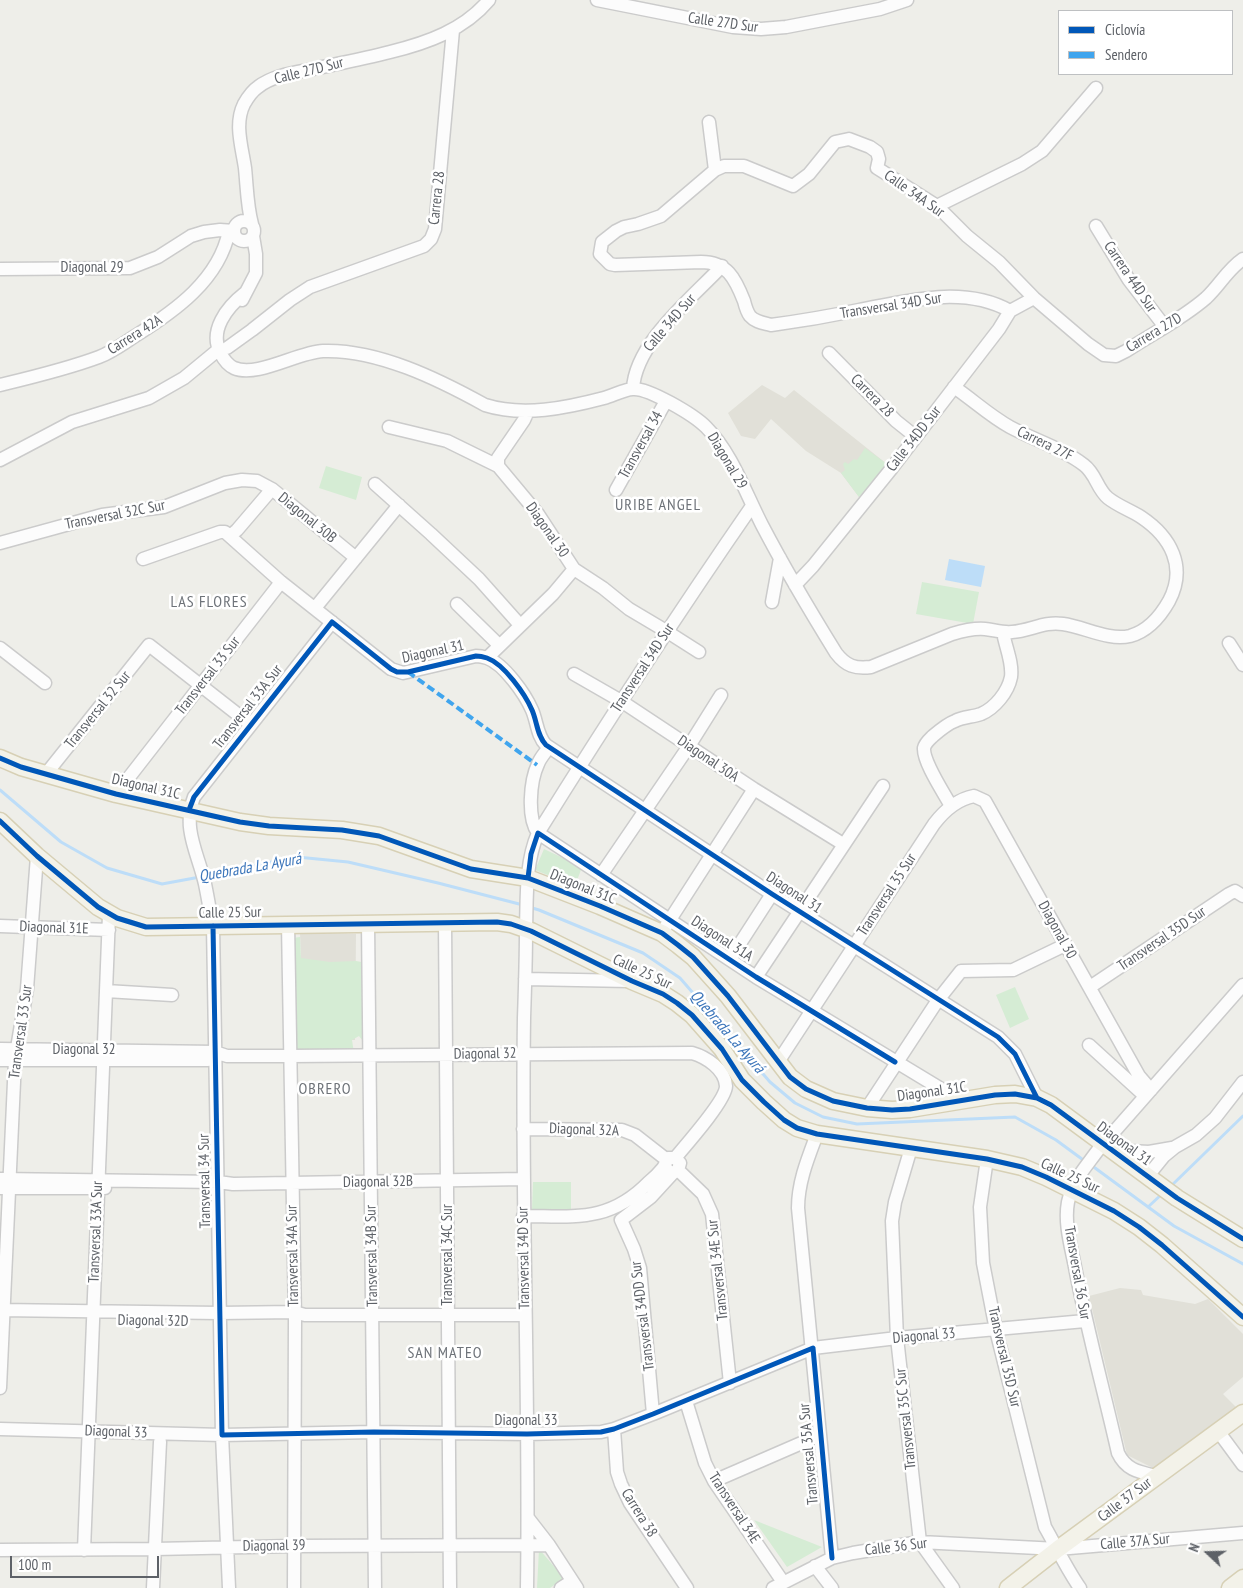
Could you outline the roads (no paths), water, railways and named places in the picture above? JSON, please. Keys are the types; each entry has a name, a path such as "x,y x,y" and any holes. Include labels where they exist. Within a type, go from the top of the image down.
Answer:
{"main road":[{"name":"Diagonal 31C","path":"0,758 21,767 116,794 240,822 342,830 379,836 471,869 666,927 716,982 790,1077 806,1090 833,1101 867,1108 892,1110 910,1109 995,1095 1015,1094 1037,1098"},
{"name":"Calle 25 Sur","path":"0,821 109,927 130,923 146,927 497,922 526,929 632,981 663,994 677,1003 692,1016 722,1049 742,1080 784,1120 797,1128 817,1134 987,1159 1074,1183 1162,1245 1243,1317"},
{"name":"Diagonal 31","path":"1037,1098 1051,1105 1153,1181 1243,1240"},
{"name":"Calle 37 Sur","path":"1008,1588 1243,1413"},
{"path":"1230,1588 1243,1578"}],"street":[{"path":"453,30 468,21 489,0"},
{"name":"Calle 27D Sur","path":"596,0 733,27 760,29 786,27 880,9 907,0"},
{"name":"Calle 27D Sur","path":"243,231 247,207 246,175 240,134 240,118 243,106 249,95 259,86 284,75 389,53 420,44 453,30"},
{"name":"Carrera 28","path":"0,460 72,422 149,398 184,378 310,287 424,246 431,239 434,230 453,30"},
{"path":"937,206 1022,164 1042,151 1096,88"},
{"path":"709,122 715,170 660,216 616,231 602,242 600,254 610,264 615,265 713,262 722,266"},
{"name":"Calle 34A Sur","path":"715,170 724,166 744,166 793,186 809,174 835,142 849,139 865,144 877,152 879,159 877,168 937,206 967,236 999,262 1034,298"},
{"name":"Carrera 44D Sur","path":"1096,226 1129,280 1165,327"},
{"path":"243,231 256,254 256,273 245,293 233,304 219,324 217,332 227,363 235,368 243,370 258,369 310,353 321,351 342,352 376,359 415,371 496,409 552,409 617,395 633,389"},
{"name":"Diagonal 29","path":"0,269 130,268 158,257 191,236 204,232 243,231"},
{"name":"Carrera 42A","path":"0,385 62,369 101,356 159,321 181,305 243,231"},
{"name":"Carrera 27D","path":"1034,298 1088,344 1104,354 1116,356 1126,352 1186,314 1207,297 1232,266 1243,259"},
{"name":"Transversal 34D Sur","path":"722,266 736,283 750,316 758,322 771,325 912,300 943,298 982,300 1010,311"},
{"name":"Calle 34D Sur","path":"633,389 634,376 646,348 673,316 722,266"},
{"name":"Calle 34DD Sur","path":"795,585 813,566 916,437 999,329 1010,311 1034,298"},
{"name":"Carrera 28","path":"829,353 896,421 916,437"},
{"name":"Carrera 27F","path":"954,387 1000,422 1071,455 1087,466 1095,476 1100,490 1108,498 1152,526 1172,548"},
{"name":"Diagonal 29","path":"633,389 657,396 682,409 706,427 722,447 795,585 836,653 842,661 851,666 860,668 871,667 965,630 982,629 1017,632 1050,623 1073,626 1117,637 1138,633 1156,619 1170,599 1175,585 1176,570 1172,548"},
{"name":"Transversal 34","path":"616,490 666,401"},
{"path":"498,466 498,458 524,420 528,410"},
{"name":"Diagonal 30","path":"389,427 447,441 498,466 538,514 574,569 603,588 629,610 666,630 699,652"},
{"name":"Transversal 32C Sur","path":"0,543 102,515 164,508 224,483 242,480 257,481"},
{"name":"Diagonal 30B","path":"257,481 272,488 356,558"},
{"path":"375,484 479,579 520,625"},
{"path":"142,559 220,532 230,536 272,488"},
{"path":"315,608 399,505"},
{"name":"Transversal 34D Sur","path":"538,833 666,630 752,506"},
{"name":"Diagonal 31","path":"230,536 243,550 281,582 397,672 408,672 476,656 487,658 497,663 525,697 532,709 542,742 549,748 646,809 772,894 1006,1043 1015,1054 1037,1098"},
{"path":"772,602 780,558"},
{"path":"487,658 553,594 574,569"},
{"name":"Transversal 33 Sur","path":"116,794 281,582"},
{"path":"457,604 499,645"},
{"name":"Transversal 33A Sur","path":"189,810 194,797 332,622"},
{"path":"951,806 934,777 925,756 924,747 929,739 947,725 966,717 981,714 998,702 1008,687 1011,676 1003,632"},
{"path":"1229,643 1243,664"},
{"name":"Transversal 32 Sur","path":"46,774 150,645 200,686"},
{"path":"0,648 45,683"},
{"name":"Diagonal 30A","path":"574,674 621,701 754,790 844,844"},
{"path":"200,686 250,724"},
{"path":"601,875 689,746 721,694"},
{"path":"526,929 527,886 531,854 538,833 531,819 534,776 540,758 549,748"},
{"path":"756,977 883,786"},
{"path":"666,927 754,790"},
{"name":"Diagonal 30","path":"951,806 970,797 978,797 985,801 1090,987 1136,1080 1148,1093"},
{"name":"Transversal 35 Sur","path":"778,1062 934,824 951,806"},
{"name":"Transversal 34 Sur","path":"189,810 191,836 205,882 213,926 219,1056 219,1318 229,1588"},
{"name":"Diagonal 31A","path":"538,833 601,875 666,927 730,959 756,977 961,1101"},
{"name":"Transversal 33 Sur","path":"0,1388 4,1183 15,1055 27,988 37,856"},
{"path":"730,959 772,894"},
{"name":"Transversal 35D Sur","path":"1090,987 1239,894"},
{"name":"Transversal 34C Sur","path":"445,922 450,1588"},
{"name":"Transversal 34A Sur","path":"288,924 292,1183 298,1316 294,1588"},
{"name":"Transversal 34B Sur","path":"368,924 375,1588"},
{"name":"Diagonal 31E","path":"0,926 32,931"},
{"name":"Transversal 33A Sur","path":"84,1550 109,927"},
{"name":"Diagonal 31E","path":"0,933 109,927"},
{"name":"Transversal 34D Sur","path":"526,929 523,1216 528,1518 527,1588"},
{"name":"Diagonal 31C","path":"867,1108 895,1062 938,1000 961,971 1013,970 1065,945"},
{"path":"525,978 632,981"},
{"name":"Transversal 36 Sur","path":"1156,1476 1132,1470 1126,1466 1118,1453 1085,1321 1068,1228 1068,1205 1074,1183 1091,1159 1107,1147 1148,1093 1243,985"},
{"path":"106,991 172,995"},
{"path":"1089,1045 1136,1080"},
{"name":"Diagonal 32","path":"0,1050 15,1055 219,1056 692,1052 702,1056 720,1070 726,1086 722,1099 672,1165"},
{"name":"Diagonal 32","path":"0,1060 15,1055"},
{"path":"1153,1181 1164,1156 1196,1135 1215,1118 1243,1082"},
{"name":"Diagonal 32A","path":"523,1129 622,1130 635,1135 672,1165"},
{"name":"Transversal 35A Sur","path":"817,1134 798,1193 798,1208 832,1558"},
{"path":"1107,1147 1149,1152 1175,1147"},
{"name":"Transversal 35C Sur","path":"911,1148 895,1202 892,1221 897,1338 920,1542"},
{"name":"Transversal 35D Sur","path":"987,1159 980,1207 981,1233 984,1263 996,1330 1045,1527 1058,1549 1064,1566 1080,1588"},
{"path":"523,1216 581,1216 599,1214 616,1208 631,1199 672,1165"},
{"name":"Transversal 34DD Sur","path":"653,1414 640,1268 622,1220 651,1197 672,1165"},
{"name":"Transversal 34E Sur","path":"672,1165 703,1194 712,1214 730,1383"},
{"name":"Diagonal 32B","path":"4,1183 218,1185 523,1179"},
{"name":"Diagonal 32D","path":"1,1315 219,1318 525,1315"},
{"name":"Diagonal 33","path":"0,1428 160,1442 296,1433 586,1433 614,1429 813,1348 897,1338 1085,1321"},
{"name":"Transversal 34E","path":"686,1401 705,1463 714,1481 778,1585"},
{"name":"Carrera 38","path":"614,1429 617,1472 620,1484 630,1503 688,1588"},
{"path":"1218,1431 1243,1465"},
{"name":"Diagonal 33","path":"0,1437 88,1435 222,1439"},
{"path":"714,1481 820,1435"},
{"path":"153,1588 160,1442"},
{"path":"528,1518 574,1584 561,1588"},
{"name":"Calle 37A Sur","path":"1058,1549 1243,1533"},
{"path":"920,1542 953,1588"},
{"name":"Calle 36 Sur","path":"778,1585 832,1558 920,1542 1058,1549"},
{"name":"Diagonal 39","path":"0,1550 548,1545"},
{"path":"816,1566 832,1588"}],"water":[{"path":"949,559 985,566 981,587 945,580"}],"waterway":[{"name":"Quebrada La Ayurá","path":"0,790 61,842 107,868 162,884 200,877"},
{"name":"Quebrada La Ayurá","path":"206,875 297,857 348,862 523,905"},
{"name":"Quebrada La Ayurá","path":"529,907 643,953 680,978 770,1082 795,1103 823,1117 857,1124 1015,1117 1056,1140 1086,1162"},
{"path":"1170,1187 1243,1116"},
{"name":"Quebrada La Ayurá","path":"1091,1165 1174,1226 1243,1264"},
{"path":"1148,1207 1163,1193"}],"district":[{"name":"URIBE ANGEL","path":"658,505"},
{"name":"LAS FLORES","path":"209,602"},
{"name":"OBRERO","path":"325,1089"},
{"name":"SAN MATEO","path":"445,1353"}]}
